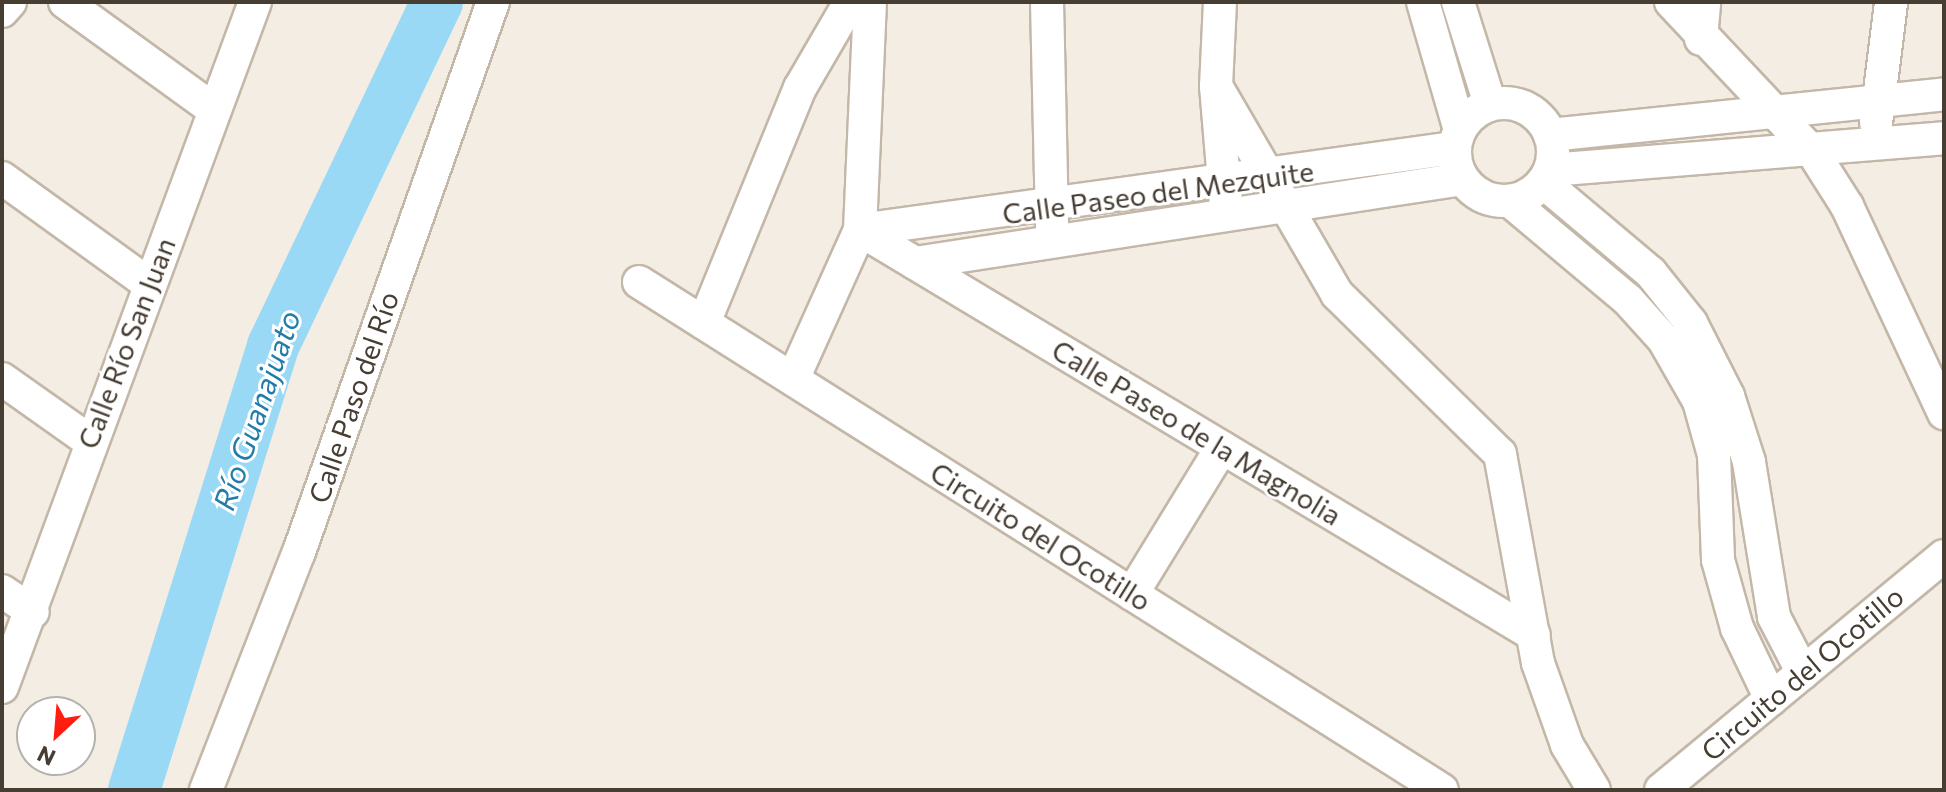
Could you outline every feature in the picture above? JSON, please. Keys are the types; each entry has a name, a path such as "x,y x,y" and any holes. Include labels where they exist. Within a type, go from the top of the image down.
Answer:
{"street":[{"path":"2,11 10,2"},
{"path":"65,2 213,109"},
{"name":"Calle Río San Juan","path":"2,687 33,612 88,440 255,2"},
{"name":"Calle Paso del Río","path":"206,790 299,552 493,2"},
{"path":"1047,2 1053,243"},
{"path":"1220,2 1216,86 1228,184 1225,221"},
{"path":"1423,2 1457,139 1462,179 1483,197 1510,201 1628,300 1664,340 1699,401 1714,455 1718,560 1737,628 1771,699"},
{"path":"1458,2 1490,104"},
{"path":"1671,2 1701,39 1776,107 1814,154 1847,206 1944,413"},
{"path":"1701,39 1704,2"},
{"path":"1873,146 1891,2"},
{"path":"704,323 760,176 844,12 871,17 860,230 793,379"},
{"path":"1216,86 1285,211 1337,294 1500,454 1534,635 1567,745 1594,790"},
{"path":"1550,135 1776,107 1879,103 1944,94"},
{"path":"1457,139 1490,104"},
{"path":"1490,104 1526,108 1550,135 1546,176"},
{"path":"1510,201 1546,176 1814,154 1944,138"},
{"name":"Calle Paseo del Mezquite","path":"860,230 1268,179 1457,139"},
{"path":"1546,176 1651,273 1691,323 1728,396 1749,462 1774,617 1803,673"},
{"path":"2,178 149,284"},
{"name":"Calle Paseo del Mezquite","path":"915,263 1225,221 1462,179"},
{"path":"952,218 962,257"},
{"name":"Calle Paseo de la Magnolia","path":"860,230 1534,635"},
{"name":"Circuito del Ocotillo","path":"639,282 1442,790"},
{"path":"2,379 88,440"},
{"path":"1132,594 1222,447"},
{"name":"Circuito del Ocotillo","path":"1661,790 1944,556"},
{"path":"2,591 33,612"}],"waterway":[{"name":"Río Guanajuato","path":"134,790 273,346 437,2"}]}
